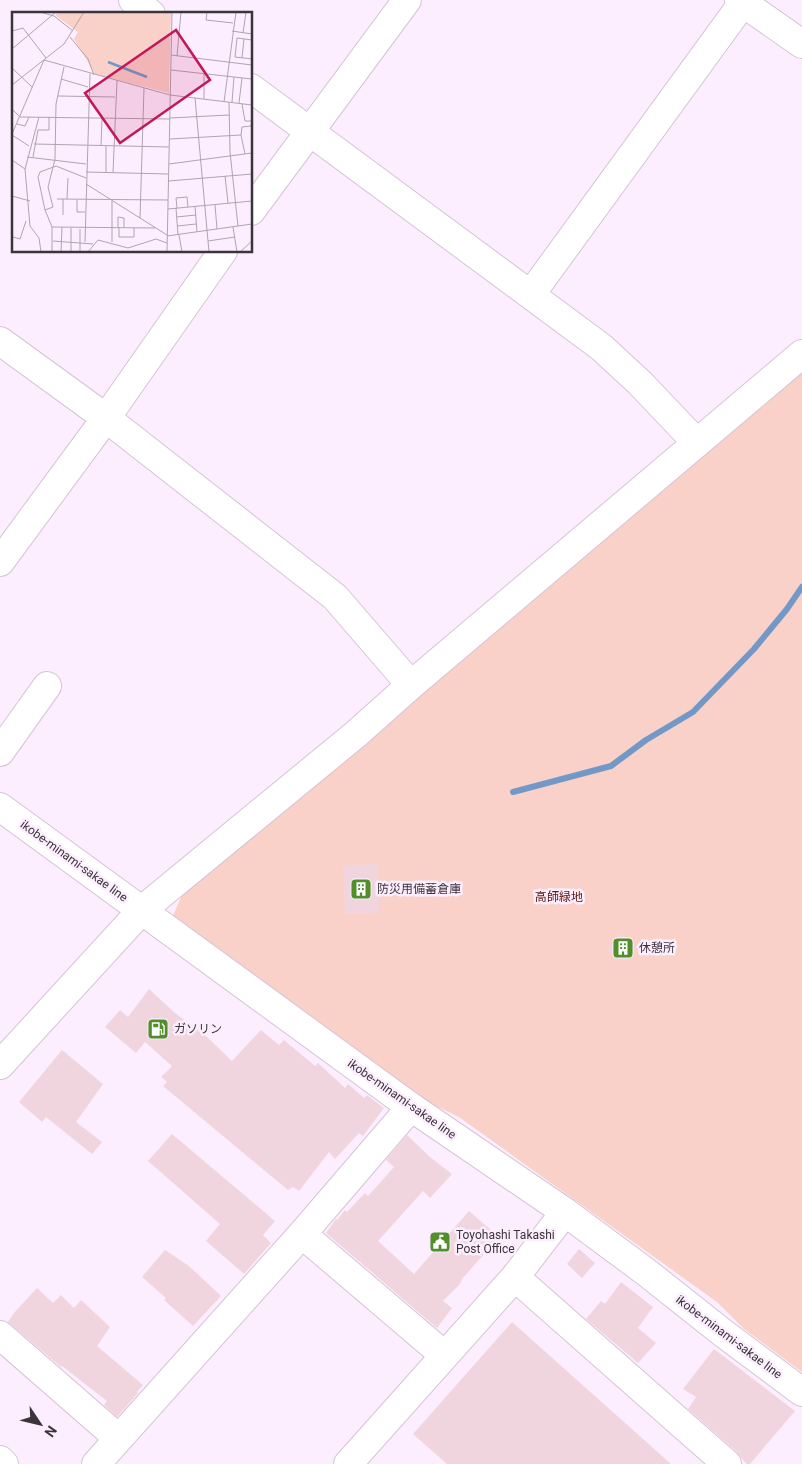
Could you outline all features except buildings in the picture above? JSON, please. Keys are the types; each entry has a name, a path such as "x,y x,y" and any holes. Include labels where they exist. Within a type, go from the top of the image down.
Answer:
{"street":[{"path":"133,0 148,12"},
{"path":"252,210 407,0"},
{"path":"531,294 742,1 802,44"},
{"path":"252,89 601,347 634,377 697,443"},
{"path":"0,562 106,418 222,252"},
{"path":"0,341 106,418 335,597 411,686"},
{"path":"0,1065 142,910 356,734 802,354"},
{"path":"0,752 48,686"},
{"name":"ikobe-minami-sakae line","path":"0,807 411,1106 565,1212 802,1392"},
{"path":"96,1464 302,1234 411,1106"},
{"path":"348,1464 515,1277 565,1212"},
{"path":"302,1234 444,1355"},
{"path":"515,1277 727,1464"},
{"path":"0,1335 118,1438"},
{"path":"0,1460 4,1464"}],"green space":[{"name":"高師緑地","path":"802,370 802,1372 743,1328 717,1302 459,1117 417,1097 172,918 184,890 371,738"}],"waterway":[{"path":"513,792 611,766 646,740 693,712 754,649 787,609 802,587"}],"place":[{"name":"防災用備蓄倉庫","path":"361,889"},
{"name":"休憩所","path":"623,948"},
{"name":"ガソリン","path":"158,1029"},
{"name":"Toyohashi Takashi Post Office","path":"440,1242"}]}
